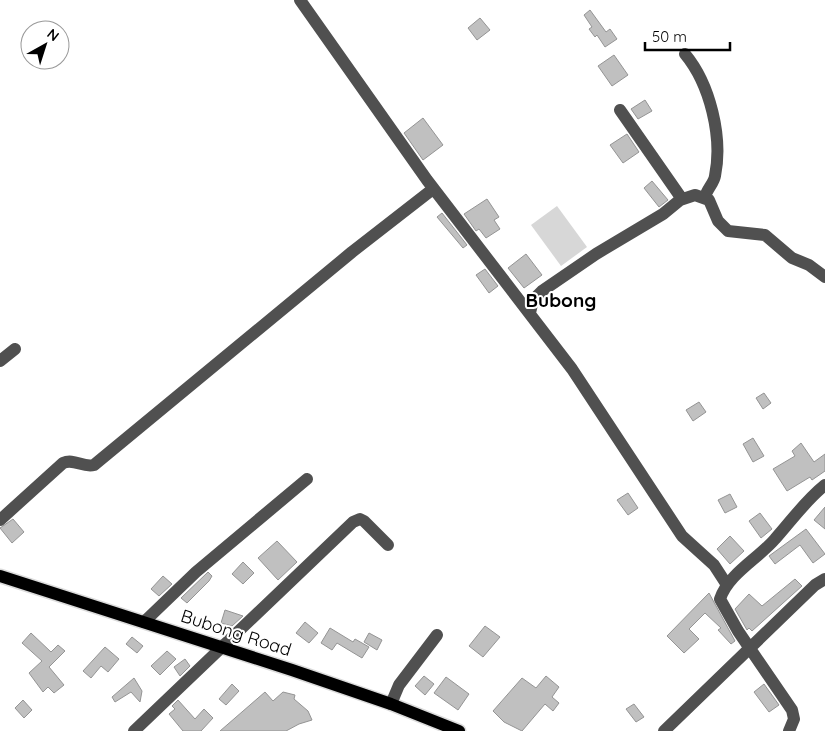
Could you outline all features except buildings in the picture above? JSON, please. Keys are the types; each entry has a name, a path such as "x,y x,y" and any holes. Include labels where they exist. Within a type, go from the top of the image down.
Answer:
{"main road":[{"name":"Bubong Road","path":"0,576 391,704 459,731"}],"street":[{"path":"300,0 433,189 530,313 592,399 677,529 686,541 714,565 727,585"},
{"path":"685,54 700,75 716,130 715,178 705,196"},
{"path":"620,110 682,199"},
{"path":"0,520 63,463 70,461 87,466 94,465 352,252 433,189"},
{"path":"530,313 533,300 542,292 602,250 662,214 682,199 695,195 705,196 718,221 728,231 764,235 792,258 809,266 825,277"},
{"path":"0,361 15,350"},
{"path":"144,622 196,572 307,479"},
{"path":"789,731 794,719 792,710 721,604 721,596 727,585 774,541 799,509 825,485"},
{"path":"134,731 224,648 357,519 364,521 388,545"},
{"path":"664,731 815,585 825,579"},
{"path":"391,704 399,685 437,635"}],"shaded area":[{"path":"557,206 587,247 561,266 531,225"}],"district":[{"name":"Bubong","path":"561,300"}]}
